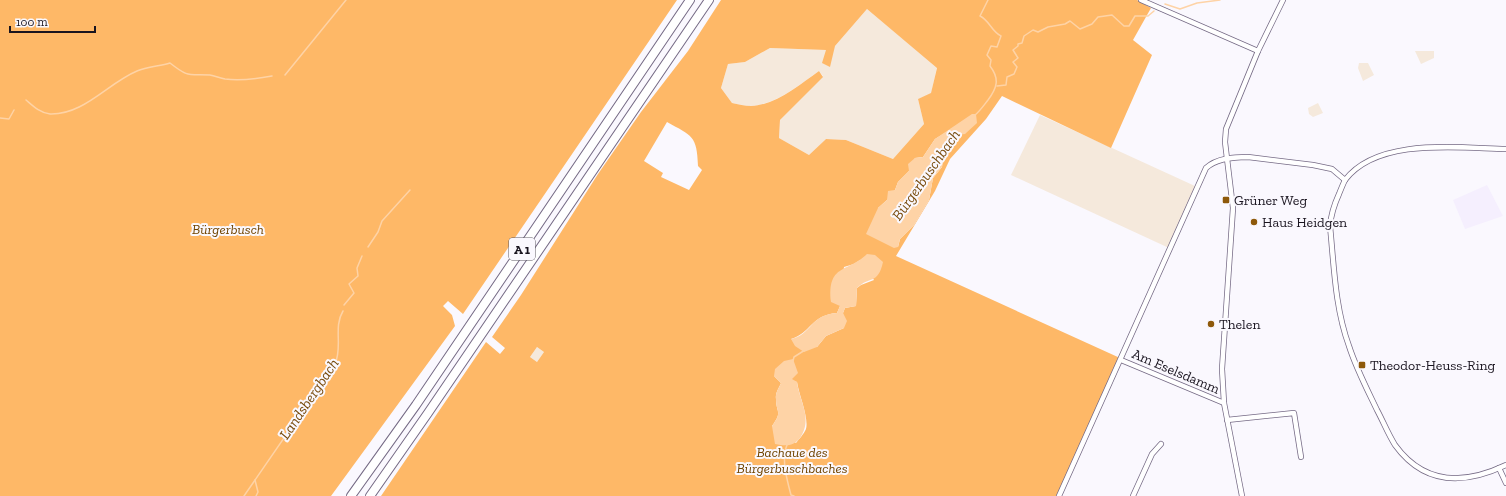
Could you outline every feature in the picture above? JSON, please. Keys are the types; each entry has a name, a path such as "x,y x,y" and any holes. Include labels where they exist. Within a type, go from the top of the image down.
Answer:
{"highway":[{"name":"A 1","path":"351,496 416,406 690,0"},
{"name":"A 1","path":"370,496 437,401 709,0"}],"street":[{"path":"1141,0 1258,51"},
{"path":"1242,496 1224,403 1222,369 1233,208 1225,142 1226,129 1258,51 1283,0"},
{"path":"1506,149 1443,148 1391,152 1371,159 1345,180 1331,212 1330,226 1340,314 1348,345 1358,370 1395,444 1420,468 1430,474 1445,478 1469,478 1506,465"},
{"path":"1059,496 1206,168 1212,162 1248,157 1313,165 1332,169 1345,180"},
{"name":"Am Eselsdamm","path":"1121,360 1224,403"},
{"path":"1227,420 1294,412 1301,457"},
{"path":"1133,496 1152,454 1161,444"},
{"path":"1499,468 1506,483"}],"shaded area":[{"path":"867,9 937,67 931,94 918,99 924,124 893,159 846,140 826,139 809,155 779,138 780,120 823,76 819,71 787,93 760,105 748,106 732,103 721,88 728,64 745,62 770,48 826,50 835,46"},
{"path":"1415,51 1434,51 1434,58 1421,64"},
{"path":"1359,63 1368,63 1374,75 1363,81 1358,68"},
{"path":"1318,103 1323,113 1313,117 1309,114 1308,108"},
{"path":"1040,115 1195,186 1169,248 1011,175"},
{"path":"1487,185 1503,216 1465,229 1453,200"},
{"path":"537,347 544,352 537,362 530,357"}],"green space":[{"name":"Bürgerbusch","path":"0,0 677,0 463,314 448,301 443,306 452,315 455,326 331,496 0,496"},
{"name":"Bachaue des Bürgerbuschbaches","path":"721,0 1137,0 1151,8 1133,40 1152,55 1111,148 1002,96 986,119 950,159 935,191 896,256 1120,358 1057,496 381,496 486,342 500,354 505,348 492,337 521,295 598,174 641,112 688,51","holes":["867,9 937,68 931,93 918,99 924,124 893,159 846,140 826,139 809,155 779,138 780,120 823,77 819,71 787,93 760,105 749,106 732,103 721,88 728,64 745,62 770,48 826,50 822,63 830,67 835,46","667,122 682,130 692,138 696,148 698,166 702,170 689,190 661,177 663,173 644,161","953,128 957,135 943,160 942,167 933,178 929,200 914,225 900,239 898,247 878,208 895,190 898,182 909,171 915,158 923,157 935,139","860,260 874,280 857,288 856,306 845,308 843,313 844,328 826,336 817,347 791,339 803,333 822,317 828,314 837,313 840,306 844,267 854,264","537,347 544,352 537,362 530,357","774,376 797,382 807,424 803,435 796,443 772,426 778,415 776,404 777,393 781,383"]}],"water":[{"path":"972,114 976,114 977,123 965,134 957,135 943,160 942,167 933,178 929,200 914,225 900,239 898,247 894,248 866,234 878,208 887,200 888,191 895,190 898,182 909,171 908,164 915,158 923,157 935,139"},
{"path":"867,254 875,255 883,262 881,269 876,277 861,284 857,288 856,306 845,308 843,313 847,321 844,328 826,336 817,347 804,352 795,346 791,339 803,334 821,317 837,313 840,306 831,302 832,281 835,275"},
{"path":"793,359 798,373 792,379 797,382 806,417 804,431 795,443 785,445 775,444 772,426 778,415 776,397 781,383 774,376 775,369 784,361"}],"waterway":[{"path":"285,75 346,0"},
{"name":"Bürgerbuschbach","path":"975,115 991,96 996,83 995,75 990,66 991,60 987,55 991,46 997,47 1001,36 980,16 988,0"},
{"path":"1165,4 1180,9 1197,3 1220,0"},
{"path":"997,86 1006,85 1007,77 1014,74 1017,67 1013,62 1018,58 1013,50 1018,46 1018,44 1022,43 1024,36 1033,30 1038,32 1048,27 1065,24 1070,21 1080,29 1092,24 1098,17 1112,15 1124,26 1129,26 1135,16 1148,16 1154,11"},
{"path":"26,100 43,112 50,114 62,113 85,104 126,76 145,68 170,63 181,71 193,75 210,75 225,79 237,80 272,76"},
{"path":"0,118 9,119 14,110"},
{"name":"Landsbergbach","path":"368,247 378,232 382,221 410,190"},
{"name":"Landsbergbach","path":"344,305 354,293 349,284 358,276 357,268 362,256"},
{"name":"Landsbergbach","path":"244,496 335,364 338,351 338,330 340,317 343,311"},
{"name":"Bürgerbuschbach","path":"793,361 794,357 805,350"},
{"name":"Bürgerbuschbach","path":"787,445 785,451 785,470 791,495 794,496"},
{"name":"Landsbergbach","path":"255,480 258,492 256,496"}],"place":[{"name":"Grüner Weg","path":"1226,200"},
{"name":"Haus Heidgen","path":"1254,222"},
{"name":"Thelen","path":"1211,324"},
{"name":"Theodor-Heuss-Ring","path":"1362,365"}]}
